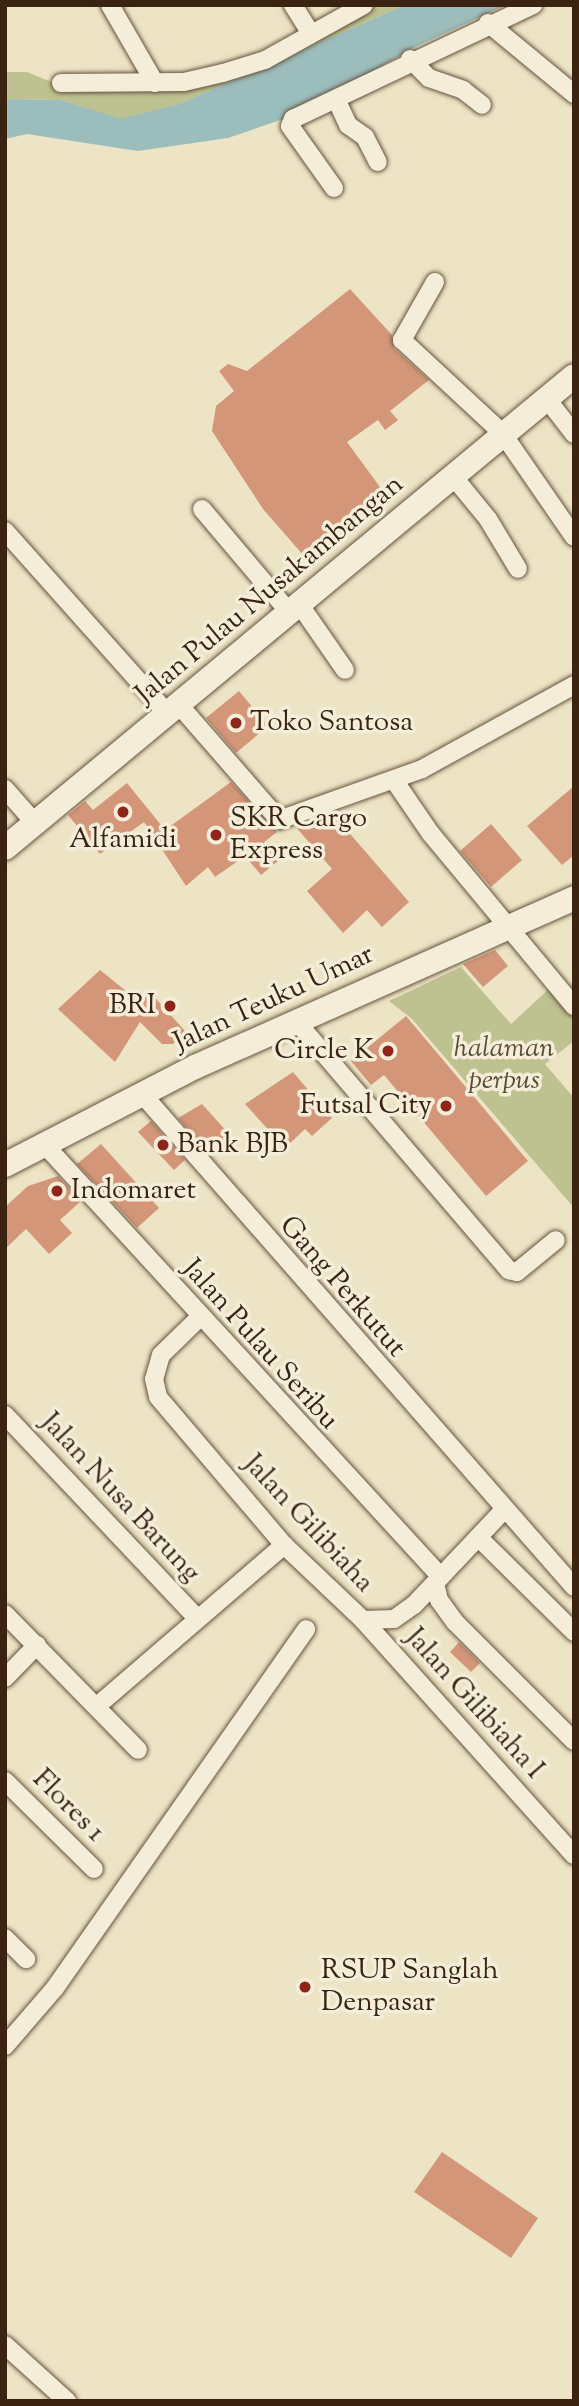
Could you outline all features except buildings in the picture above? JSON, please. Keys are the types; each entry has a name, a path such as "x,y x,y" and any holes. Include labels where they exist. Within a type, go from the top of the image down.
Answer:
{"street":[{"path":"110,5 155,83"},
{"path":"293,5 311,34"},
{"path":"334,188 290,122 410,59 533,5"},
{"path":"61,83 155,83 246,66 311,34 359,6"},
{"path":"488,23 574,94"},
{"path":"410,59 429,78 463,90 482,105"},
{"path":"336,99 348,125 365,137 378,162"},
{"path":"435,282 402,340 503,434 574,537"},
{"name":"Jalan Pulau Nusakambangan","path":"5,848 175,710 452,475 574,376"},
{"path":"547,399 574,433"},
{"path":"452,475 488,519 517,569"},
{"path":"202,509 295,609 345,670"},
{"path":"5,531 175,710 272,819 394,780 448,757 574,685"},
{"path":"394,780 431,834 574,1006"},
{"path":"5,789 36,824"},
{"name":"Jalan Teuku Umar","path":"5,1166 142,1095 296,1021 574,898"},
{"path":"296,1021 509,1269 517,1272 556,1240"},
{"name":"Gang Perkutut","path":"142,1095 502,1512 574,1587"},
{"name":"Jalan Pulau Seribu","path":"44,1144 438,1580 439,1601 455,1622 574,1741"},
{"name":"Jalan Gilibiaha","path":"199,1318 161,1355 154,1379 158,1397 284,1545 363,1620 394,1619 438,1580 502,1512"},
{"name":"Jalan Nusa Barung","path":"5,1415 196,1617"},
{"path":"478,1537 574,1632"},
{"path":"97,1706 196,1617 284,1545"},
{"path":"5,1614 138,1750"},
{"name":"Jalan Gilibiaha I","path":"363,1620 574,1855"},
{"path":"5,2046 55,1989 306,1629"},
{"path":"5,1678 37,1645"},
{"name":"Flores 1","path":"5,1780 94,1869"},
{"path":"5,1938 26,1959"},
{"path":"5,2345 67,2401"}],"green space":[{"path":"377,5 405,5 179,104 121,120 61,100 5,99 5,72 27,72 54,83 104,92 170,90 270,60"},
{"name":"halaman perpus","path":"461,967 511,1024 552,986 574,1012 574,1041 545,1064 574,1098 574,1208 412,1019 389,1001"}],"water":[{"path":"405,5 506,5 415,47 295,115 228,138 138,151 27,134 5,139 5,99 61,100 121,119 179,104"}],"place":[{"name":"Toko Santosa","path":"236,723"},
{"name":"Alfamidi","path":"123,812"},
{"name":"SKR Cargo Express","path":"216,835"},
{"name":"BRI","path":"170,1006"},
{"name":"Circle K","path":"388,1051"},
{"name":"Futsal City","path":"446,1106"},
{"name":"Bank BJB","path":"163,1145"},
{"name":"Indomaret","path":"57,1191"},
{"name":"RSUP Sanglah Denpasar","path":"305,1987"}]}
